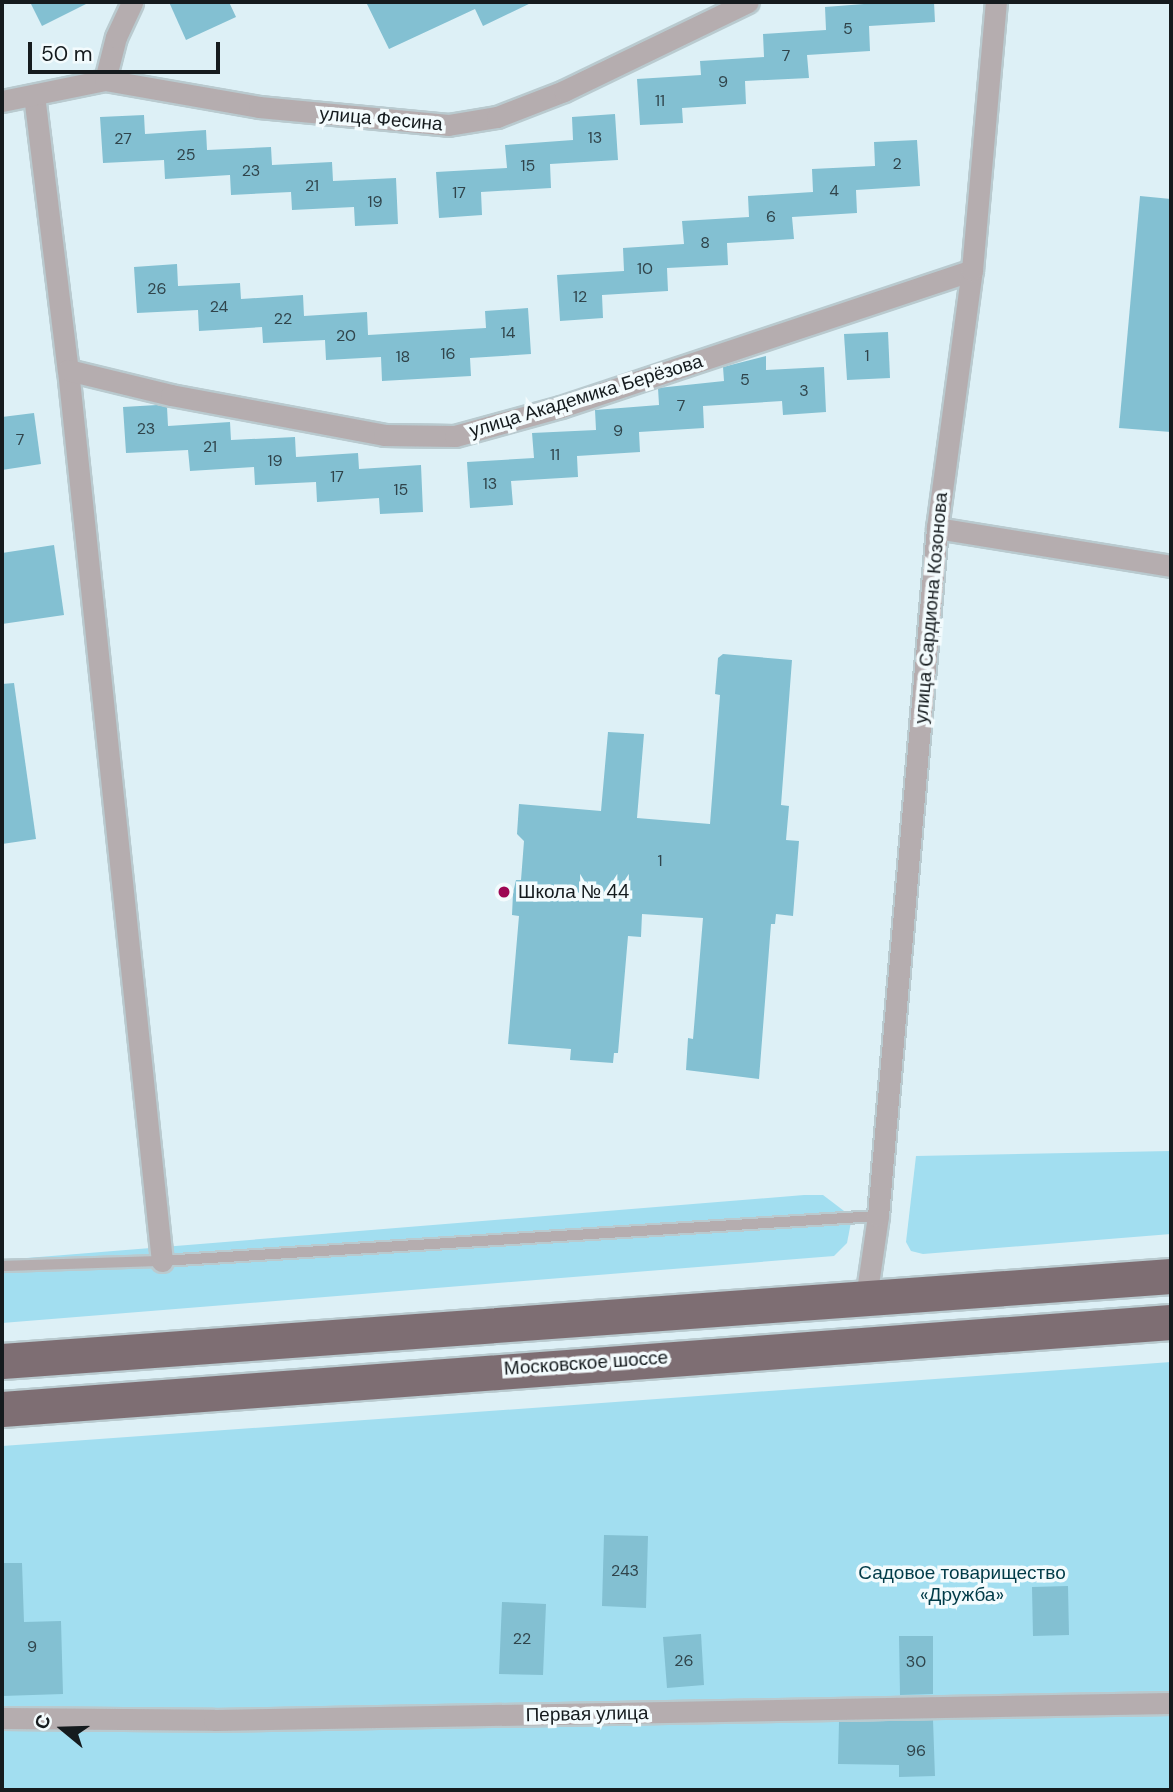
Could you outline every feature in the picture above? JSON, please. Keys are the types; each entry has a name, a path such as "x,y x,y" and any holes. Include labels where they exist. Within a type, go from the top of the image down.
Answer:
{"highway":[{"path":"2,1361 1171,1276"},
{"name":"Московское шоссе","path":"2,1409 1171,1322"}],"street":[{"path":"106,80 116,37 132,2"},
{"name":"улица Фесина","path":"2,101 106,80 259,107 448,125 497,117 564,91 748,2"},
{"name":"улица Сардиона Козонова","path":"866,1298 878,1216 937,528 972,270 996,2"},
{"path":"34,95 68,370 162,1261"},
{"name":"улица Академика Берёзова","path":"68,370 171,396 384,435 455,436 548,411 972,270"},
{"path":"937,528 1171,566"},
{"name":"Первая улица","path":"2,1718 215,1720 1171,1703"}],"lane":[{"path":"2,1266 162,1261 878,1216"}],"green space":[{"path":"1171,1151 1171,1234 923,1254 911,1251 906,1242 916,1156"},
{"path":"823,1195 852,1217 847,1243 834,1256 2,1323 2,1260"},
{"name":"Садовое товарищество «Дружба»","path":"1171,1362 1171,1790 2,1790 2,1446"}],"building":[{"path":"30,2 90,2 42,26"},
{"path":"169,2 229,2 236,17 186,40"},
{"path":"366,2 533,2 483,26 475,9 389,49"},
{"path":"934,2 935,22 869,26 870,51 807,55 809,78 745,81 746,104 682,108 683,123 640,125 637,79 701,75 700,61 764,57 763,34 826,30 825,7"},
{"path":"615,114 618,160 550,164 551,188 481,192 482,215 439,218 436,172 507,168 505,145 573,140 572,117"},
{"path":"144,115 145,134 206,130 207,150 271,147 272,165 332,162 333,181 396,178 398,224 355,226 354,207 292,210 291,192 231,195 230,175 165,179 164,160 103,163 100,117"},
{"path":"917,140 920,186 856,190 857,213 792,217 794,239 727,243 728,265 667,268 668,291 602,295 603,318 560,321 557,275 624,271 623,248 684,244 682,221 749,217 748,196 813,192 812,169 875,166 874,142"},
{"path":"1140,196 1171,199 1171,432 1119,428"},
{"path":"177,264 178,286 240,283 241,299 303,295 304,316 367,312 368,335 486,328 485,311 528,308 531,354 470,358 471,376 382,381 381,357 326,360 325,340 263,343 262,327 199,331 198,310 137,313 134,267"},
{"path":"888,332 890,378 847,380 844,334"},
{"path":"766,356 766,370 824,367 826,412 783,415 782,401 703,406 704,428 639,432 640,452 577,456 578,477 511,481 513,505 470,508 467,462 534,458 532,433 596,430 595,410 659,405 658,388 724,381 723,367"},
{"path":"123,407 167,407 168,426 230,422 231,440 295,437 296,457 358,453 359,469 421,465 423,512 380,514 379,498 317,502 316,482 255,485 254,467 190,471 188,450 126,453"},
{"path":"34,413 41,464 2,470 2,417"},
{"path":"54,545 64,615 2,624 2,553"},
{"path":"723,654 792,660 781,805 789,806 786,840 799,841 793,916 776,914 775,924 771,924 759,1079 686,1070 688,1038 693,1039 703,918 642,914 641,937 628,936 618,1053 614,1053 613,1063 570,1060 571,1049 508,1044 519,916 512,915 513,893 516,880 521,880 524,841 517,834 519,804 601,811 608,732 644,734 637,818 710,824 720,695 715,694 718,658"},
{"path":"14,683 36,839 2,844 2,684"},
{"path":"604,1535 648,1536 646,1608 602,1606"},
{"path":"2,1563 22,1563 24,1622 61,1621 63,1694 2,1696"},
{"path":"1068,1586 1069,1635 1033,1636 1032,1587"},
{"path":"502,1602 546,1604 543,1675 499,1674"},
{"path":"701,1634 704,1685 667,1688 663,1637"},
{"path":"899,1636 933,1636 933,1694 900,1695"},
{"path":"933,1720 935,1776 899,1777 899,1765 838,1764 839,1722"}],"place":[{"name":"Школа № 44","path":"504,892"}]}
